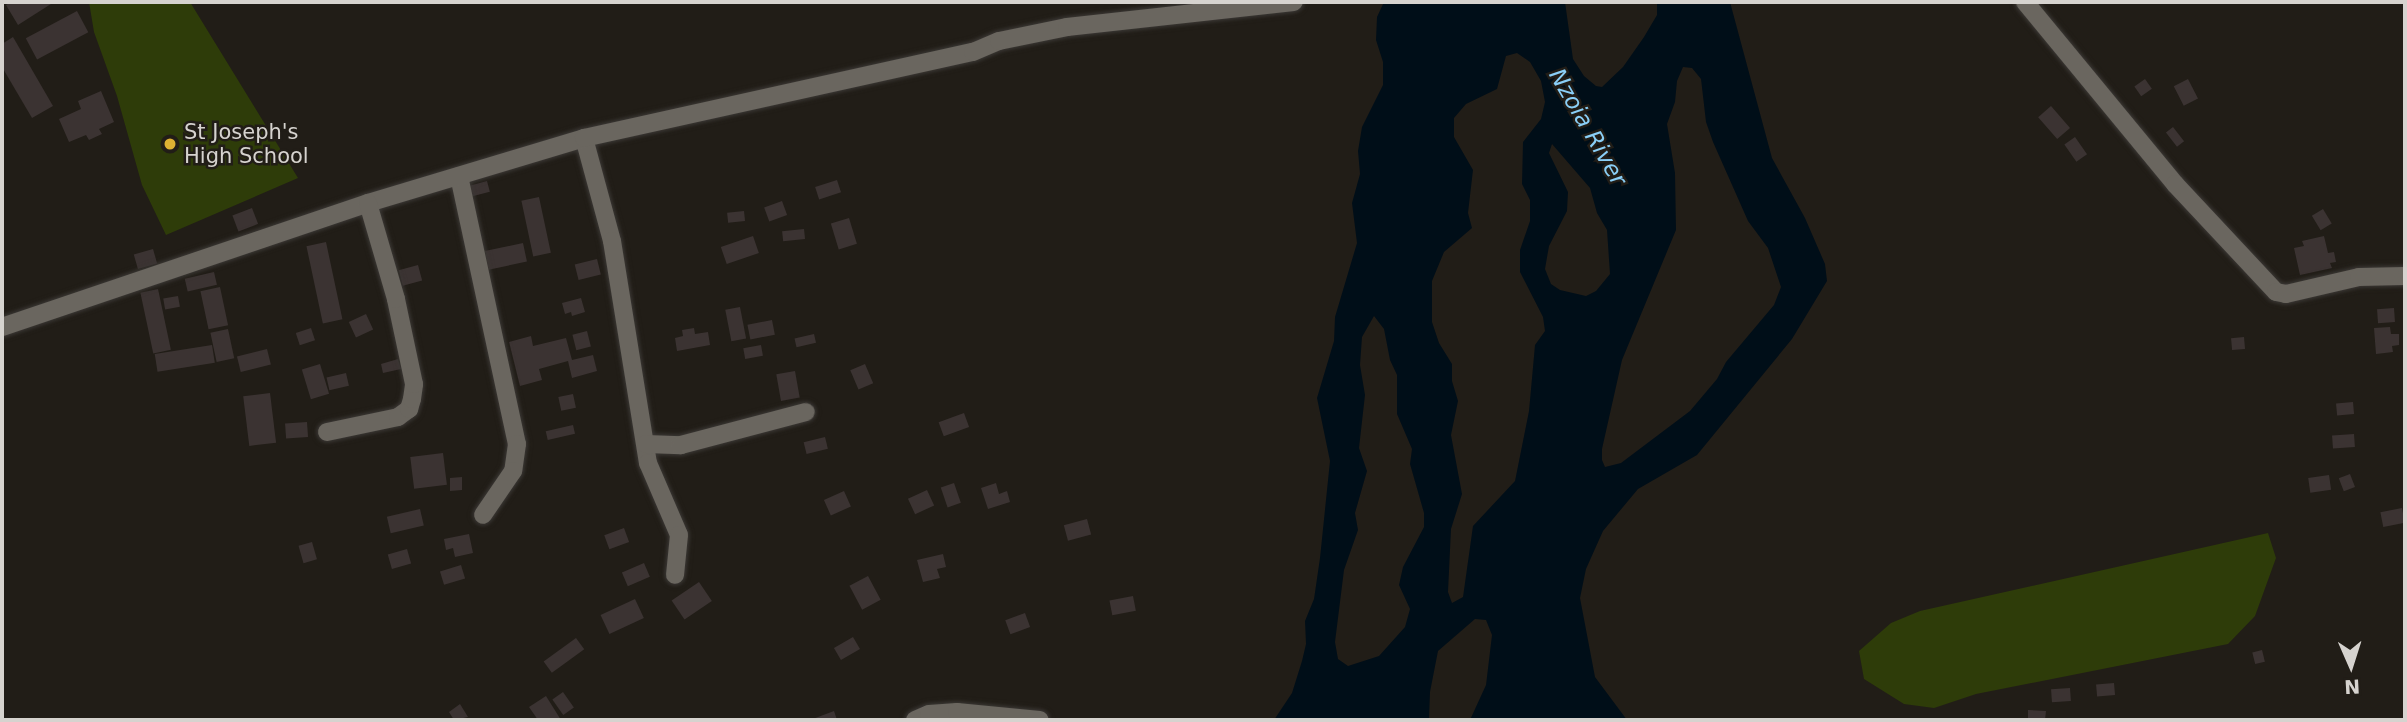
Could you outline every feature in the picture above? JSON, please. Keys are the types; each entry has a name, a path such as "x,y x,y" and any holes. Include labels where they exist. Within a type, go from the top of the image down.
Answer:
{"street":[{"path":"2,327 368,203 584,138 974,52 999,41 1067,27 1294,2"},
{"path":"2025,2 2175,184 2276,292 2284,295 2359,277 2405,276"},
{"path":"584,138 612,241 650,471 679,536 675,575"},
{"path":"459,176 517,444 513,471 483,515"},
{"path":"327,432 398,417 409,409 412,399 414,384 396,299 368,203"},
{"path":"646,444 681,444 806,412"},
{"path":"915,720 929,714 949,712 1040,720"}],"green space":[{"path":"89,2 190,2 298,178 166,235 142,185 117,96 94,32"},
{"path":"2268,533 2276,558 2255,616 2228,644 1976,694 1934,708 1904,704 1864,679 1859,651 1891,623 1920,611"}],"water":[{"name":"Nzoia River","path":"1384,2 1565,2 1573,59 1584,76 1596,86 1602,87 1623,67 1644,37 1657,15 1657,2 1730,2 1772,158 1805,218 1825,264 1827,281 1792,339 1697,455 1638,489 1603,531 1586,569 1580,598 1595,677 1627,720 1470,720 1486,685 1492,635 1486,620 1475,619 1438,651 1430,692 1429,720 1274,720 1292,693 1306,644 1305,621 1314,599 1330,461 1317,398 1334,341 1335,317 1357,243 1352,203 1360,174 1358,151 1362,127 1383,85 1383,62 1376,40 1377,17","holes":["1517,53 1530,62 1541,81 1545,102 1541,119 1523,142 1522,184 1530,200 1530,221 1520,250 1520,272 1543,317 1545,331 1535,345 1529,411 1515,481 1473,526 1463,597 1452,603 1448,592 1451,529 1462,494 1451,435 1458,401 1452,381 1452,364 1439,343 1432,322 1432,281 1444,252 1472,228 1468,213 1473,170 1454,137 1454,118 1466,104 1497,89 1506,56","1683,67 1692,68 1701,79 1706,122 1713,142 1748,221 1768,248 1781,287 1774,305 1726,362 1717,379 1690,411 1621,463 1605,467 1602,449 1622,360 1676,230 1675,173 1667,124 1675,102 1677,81","1552,144 1590,188 1597,213 1607,230 1610,274 1596,291 1586,296 1560,290 1551,284 1545,269 1549,246 1567,211 1568,192 1549,153","1374,316 1384,329 1390,360 1397,375 1397,414 1412,449 1410,464 1424,513 1424,527 1403,567 1399,585 1410,609 1405,627 1379,656 1348,666 1338,659 1335,642 1344,570 1358,530 1355,513 1367,471 1359,448 1365,395 1360,365 1362,337"]}],"building":[{"path":"11,2 54,2 18,25 6,5"},
{"path":"77,11 88,32 37,59 26,38"},
{"path":"13,37 53,106 32,118 2,67 2,44"},
{"path":"2145,79 2152,89 2141,96 2134,86"},
{"path":"2188,79 2198,99 2184,106 2174,86"},
{"path":"101,91 114,122 99,129 102,134 89,140 86,135 69,142 59,119 81,109 78,101"},
{"path":"2051,106 2070,128 2057,139 2038,117"},
{"path":"2173,127 2184,141 2177,147 2166,133"},
{"path":"2075,137 2087,154 2076,162 2064,144"},
{"path":"837,180 841,192 819,199 815,187"},
{"path":"487,181 490,192 471,197 469,186"},
{"path":"539,197 551,253 533,256 521,201"},
{"path":"782,201 787,215 769,222 764,207"},
{"path":"252,208 258,224 238,231 232,216"},
{"path":"2323,209 2332,224 2321,230 2312,216"},
{"path":"744,211 745,221 728,223 727,213"},
{"path":"849,218 857,244 839,249 831,224"},
{"path":"804,229 805,239 783,241 782,231"},
{"path":"753,236 759,253 727,264 721,247"},
{"path":"2324,236 2328,253 2334,252 2336,262 2330,263 2332,268 2300,275 2294,248 2304,246 2302,241"},
{"path":"326,242 342,319 323,323 306,246"},
{"path":"523,243 527,262 489,270 485,251"},
{"path":"153,249 157,263 138,269 134,255"},
{"path":"597,259 601,275 579,280 575,265"},
{"path":"418,265 422,280 403,286 399,270"},
{"path":"214,272 217,285 188,291 185,279"},
{"path":"220,287 228,325 209,329 200,291"},
{"path":"158,289 171,350 153,353 140,293"},
{"path":"178,296 180,307 165,309 163,299"},
{"path":"581,298 585,312 572,316 571,312 565,314 562,303"},
{"path":"740,307 746,338 731,341 725,310"},
{"path":"2394,308 2395,322 2378,323 2377,309"},
{"path":"366,314 373,329 356,337 349,322"},
{"path":"772,320 775,335 750,339 747,325"},
{"path":"2390,327 2391,334 2399,334 2399,345 2392,346 2393,352 2376,354 2374,328"},
{"path":"311,328 315,340 300,345 296,333"},
{"path":"694,328 695,334 708,332 710,345 677,351 675,338 683,336 682,330"},
{"path":"228,329 234,358 217,362 210,333"},
{"path":"587,331 591,347 576,350 572,335"},
{"path":"814,334 816,343 797,347 795,338"},
{"path":"531,336 533,346 566,338 572,360 593,355 597,371 572,378 568,361 539,369 542,380 520,386 509,342"},
{"path":"2244,337 2245,349 2232,350 2231,338"},
{"path":"212,345 215,363 158,372 155,354"},
{"path":"761,345 763,356 745,359 743,348"},
{"path":"267,349 271,365 241,372 237,356"},
{"path":"398,359 401,369 383,373 381,364"},
{"path":"320,364 329,394 311,399 302,370"},
{"path":"865,364 873,383 858,390 850,370"},
{"path":"795,371 800,398 781,401 776,374"},
{"path":"346,373 349,386 329,390 327,377"},
{"path":"270,393 276,443 249,446 243,396"},
{"path":"573,394 576,408 561,411 558,397"},
{"path":"2353,402 2354,414 2337,415 2336,403"},
{"path":"964,413 969,427 944,436 939,422"},
{"path":"307,422 308,437 286,438 285,424"},
{"path":"573,425 575,434 548,440 546,431"},
{"path":"2354,434 2355,447 2333,449 2332,436"},
{"path":"825,437 828,449 807,454 804,442"},
{"path":"443,453 447,485 414,489 410,457"},
{"path":"2350,474 2355,487 2344,491 2339,478"},
{"path":"2329,475 2331,490 2310,493 2308,478"},
{"path":"462,477 462,490 450,491 450,478"},
{"path":"954,483 961,503 948,507 941,488"},
{"path":"996,483 999,494 1007,491 1010,502 988,509 981,488"},
{"path":"927,490 934,505 915,514 908,499"},
{"path":"844,491 851,507 831,515 824,500"},
{"path":"2402,508 2405,523 2383,527 2380,512"},
{"path":"420,509 424,526 391,533 387,517"},
{"path":"1087,519 1091,534 1068,541 1064,525"},
{"path":"624,528 629,542 609,549 604,535"},
{"path":"469,534 473,553 455,557 453,548 446,550 444,539"},
{"path":"312,542 317,559 304,563 299,546"},
{"path":"407,549 411,563 392,569 388,555"},
{"path":"943,554 946,567 937,569 940,578 923,582 917,560"},
{"path":"644,563 650,577 628,586 622,572"},
{"path":"461,565 465,578 444,585 440,571"},
{"path":"868,576 881,600 862,610 849,586"},
{"path":"699,582 712,601 685,620 672,600"},
{"path":"1133,596 1136,611 1112,615 1109,601"},
{"path":"635,599 644,618 609,634 601,615"},
{"path":"1025,613 1030,627 1010,634 1005,620"},
{"path":"853,637 860,649 841,660 834,648"},
{"path":"576,638 584,649 552,673 544,662"},
{"path":"2262,650 2265,662 2255,664 2252,652"},
{"path":"2114,683 2115,695 2097,697 2096,685"},
{"path":"2070,688 2071,701 2052,702 2051,689"},
{"path":"563,692 574,708 563,715 552,699"},
{"path":"546,696 561,720 538,720 529,707"},
{"path":"460,704 468,717 454,720 449,712"},
{"path":"2028,710 2046,711 2045,720 2028,720"},
{"path":"834,711 837,720 810,720"}],"place":[{"name":"St Joseph's High School","path":"170,144"}]}
